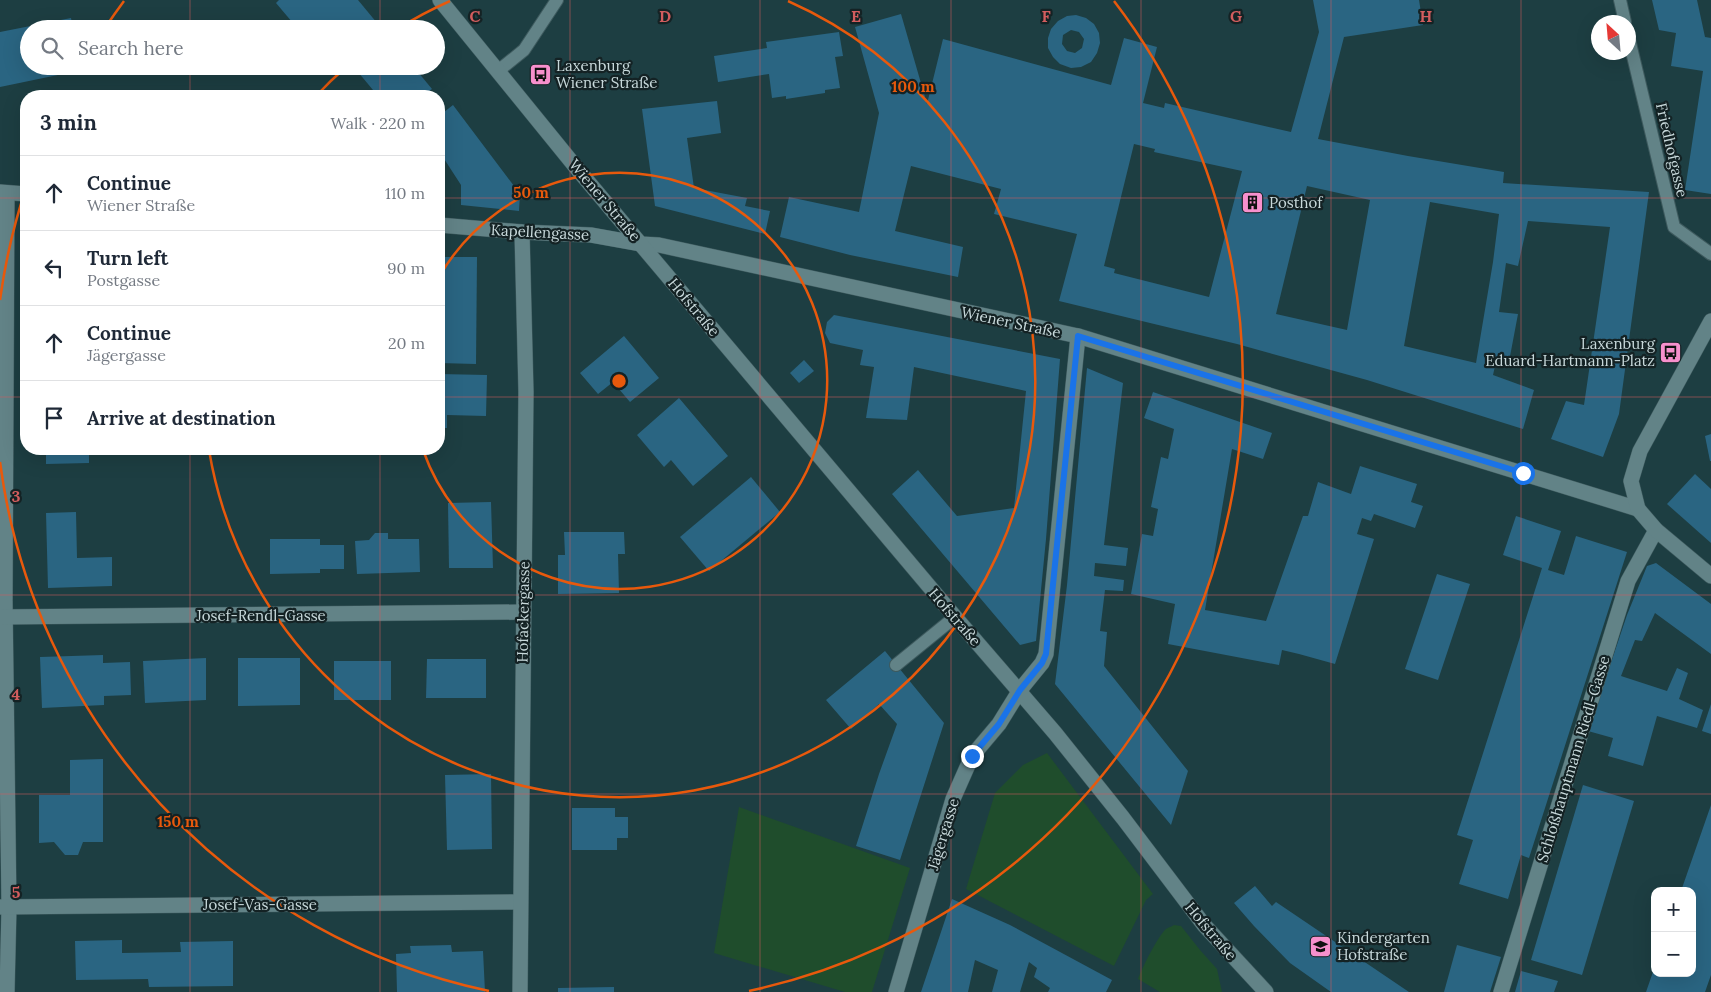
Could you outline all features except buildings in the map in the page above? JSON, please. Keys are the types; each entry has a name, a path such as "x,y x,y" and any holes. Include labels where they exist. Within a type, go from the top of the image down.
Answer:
{"street":[{"name":"Wiener Straße","path":"440,0 641,244 660,245 754,264 1078,336 1638,509"},
{"path":"7,992 2,617 3,192 20,193"},
{"name":"Kapellengasse","path":"445,226 591,235 641,244"},
{"name":"Hofackergasse","path":"520,992 526,392 522,232"},
{"name":"Hofstraße","path":"641,244 955,617 1020,690 1123,818 1204,925 1266,992"},
{"path":"1711,321 1640,451 1631,481 1638,509 1656,530 1711,576"},
{"name":"Jägergasse","path":"896,992 953,799 972,756 999,724 1020,690 1042,663 1046,654 1078,336"},
{"name":"Schloßhauptmann Riedl-Gasse","path":"1501,992 1628,581 1656,530"},
{"name":"Josef-Rendl-Gasse","path":"2,617 523,612"},
{"name":"Josef-Vas-Gasse","path":"5,907 520,902"}],"lane":[{"path":"498,71 524,50 557,0"},
{"path":"1620,0 1624,15"},
{"name":"Friedhofgasse","path":"1634,60 1674,227 1711,254"},
{"path":"896,665 955,617"}],"green space":[{"path":"1047,753 1153,894 1146,900 1114,966 966,889 995,793 1023,765"},
{"path":"739,807 910,868 872,992 845,992 714,953"},
{"path":"1174,925 1181,926 1217,969 1222,992 1160,992 1138,979 1159,938 1166,929"}],"place":[{"name":"Laxenburg Wiener Straße","path":"540,74"},
{"name":"Posthof","path":"1253,202"},
{"name":"Laxenburg Eduard-Hartmann-Platz","path":"1671,352"},
{"name":"Kindergarten Hofstraße","path":"1321,946"}],"route":[{"path":"972,756 999,724 1020,690 1036,672 1046,654 1078,336 1523,473"}]}
